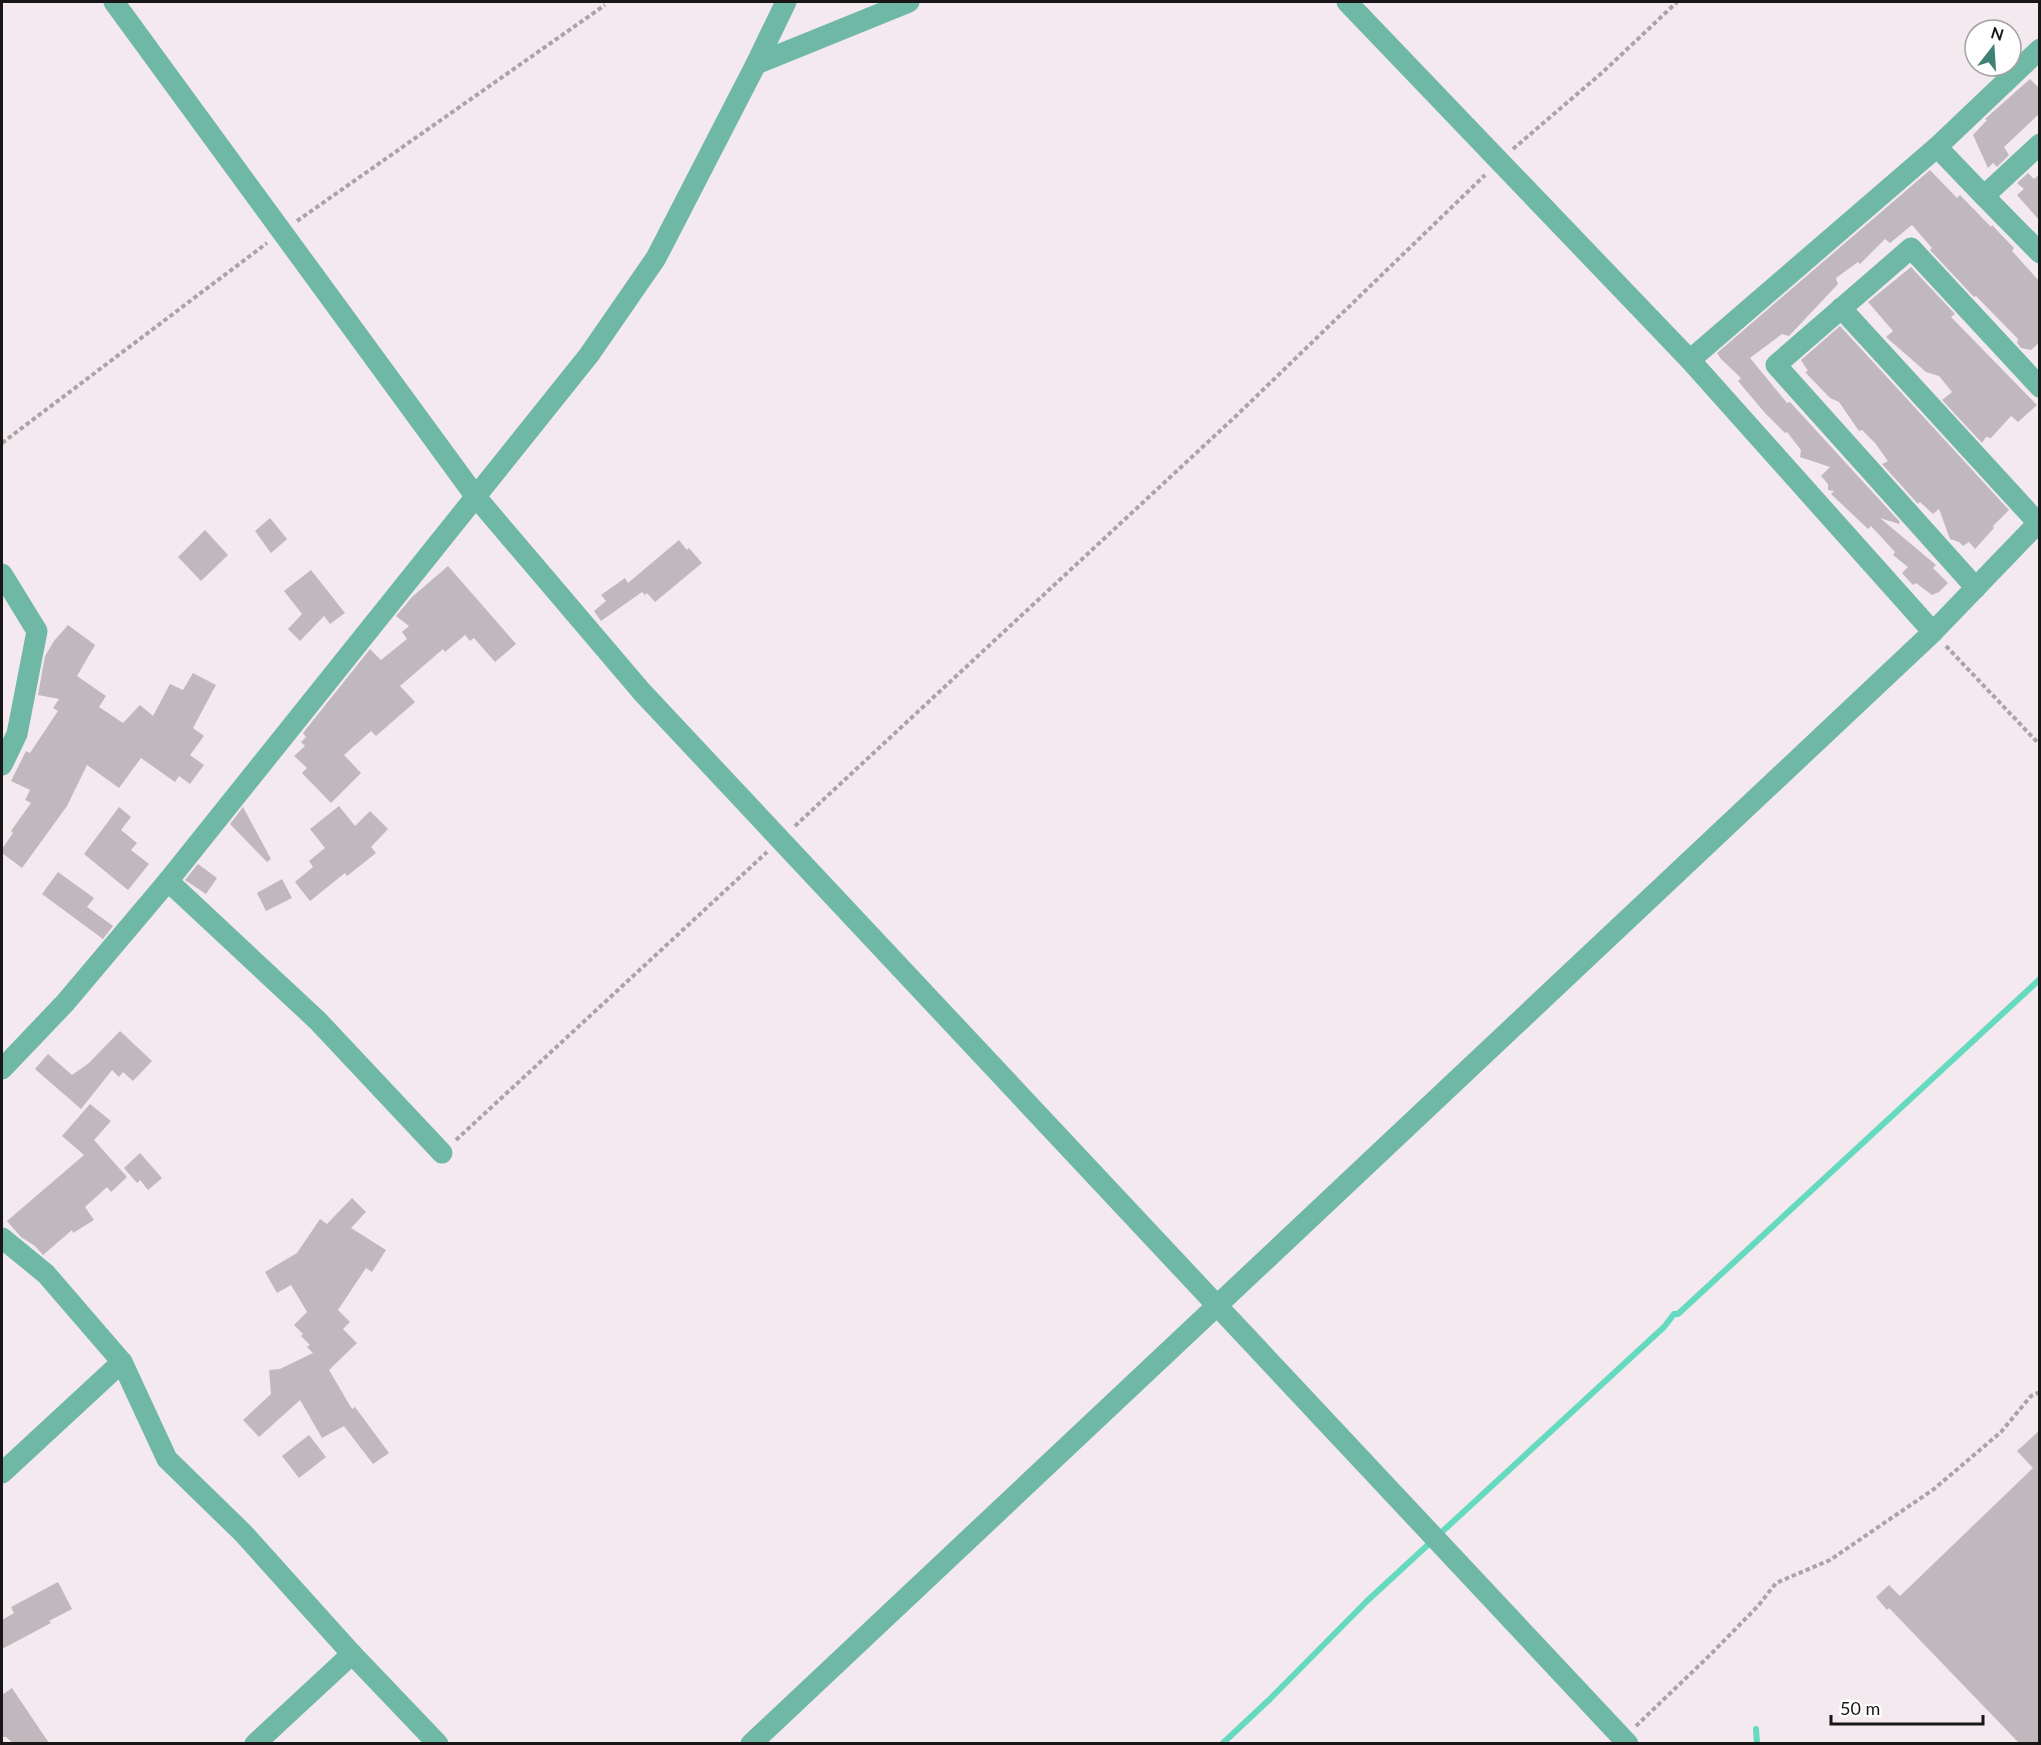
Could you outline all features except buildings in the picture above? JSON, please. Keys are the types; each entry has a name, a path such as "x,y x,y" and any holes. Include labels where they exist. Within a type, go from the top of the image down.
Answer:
{"street":[{"path":"114,2 476,497 642,692 1625,1741"},
{"path":"2,1069 65,1003 168,881 589,355 656,258 786,2"},
{"path":"756,64 882,15 909,2"},
{"path":"1347,2 1690,360 1933,632"},
{"path":"1690,360 1937,147 2040,49"},
{"path":"1984,196 2040,144"},
{"path":"1937,147 2040,253"},
{"path":"1976,588 1776,365 1911,248 2040,387"},
{"path":"751,1743 1933,632 2039,522 1840,308"},
{"path":"2,574 37,631 17,734 2,765"},
{"path":"168,881 318,1021 442,1153"},
{"path":"2,1238 46,1274 122,1362 167,1460 243,1533 352,1654 438,1743"},
{"path":"2,1473 122,1362"},
{"path":"255,1743 352,1654"}],"path":[{"path":"442,1153 1237,415 1500,161 1604,71 1677,2"},
{"path":"2,443 281,232 605,5"},
{"path":"1933,632 2040,746"},
{"path":"1625,1741 1758,1606 1776,1583 1830,1560 1934,1489 2001,1432 2031,1396 2040,1392"}],"waterway":[{"path":"1222,1744 1367,1601 1664,1327 1674,1314 1678,1314 2040,979"},
{"path":"1756,1729 1757,1744"}]}
